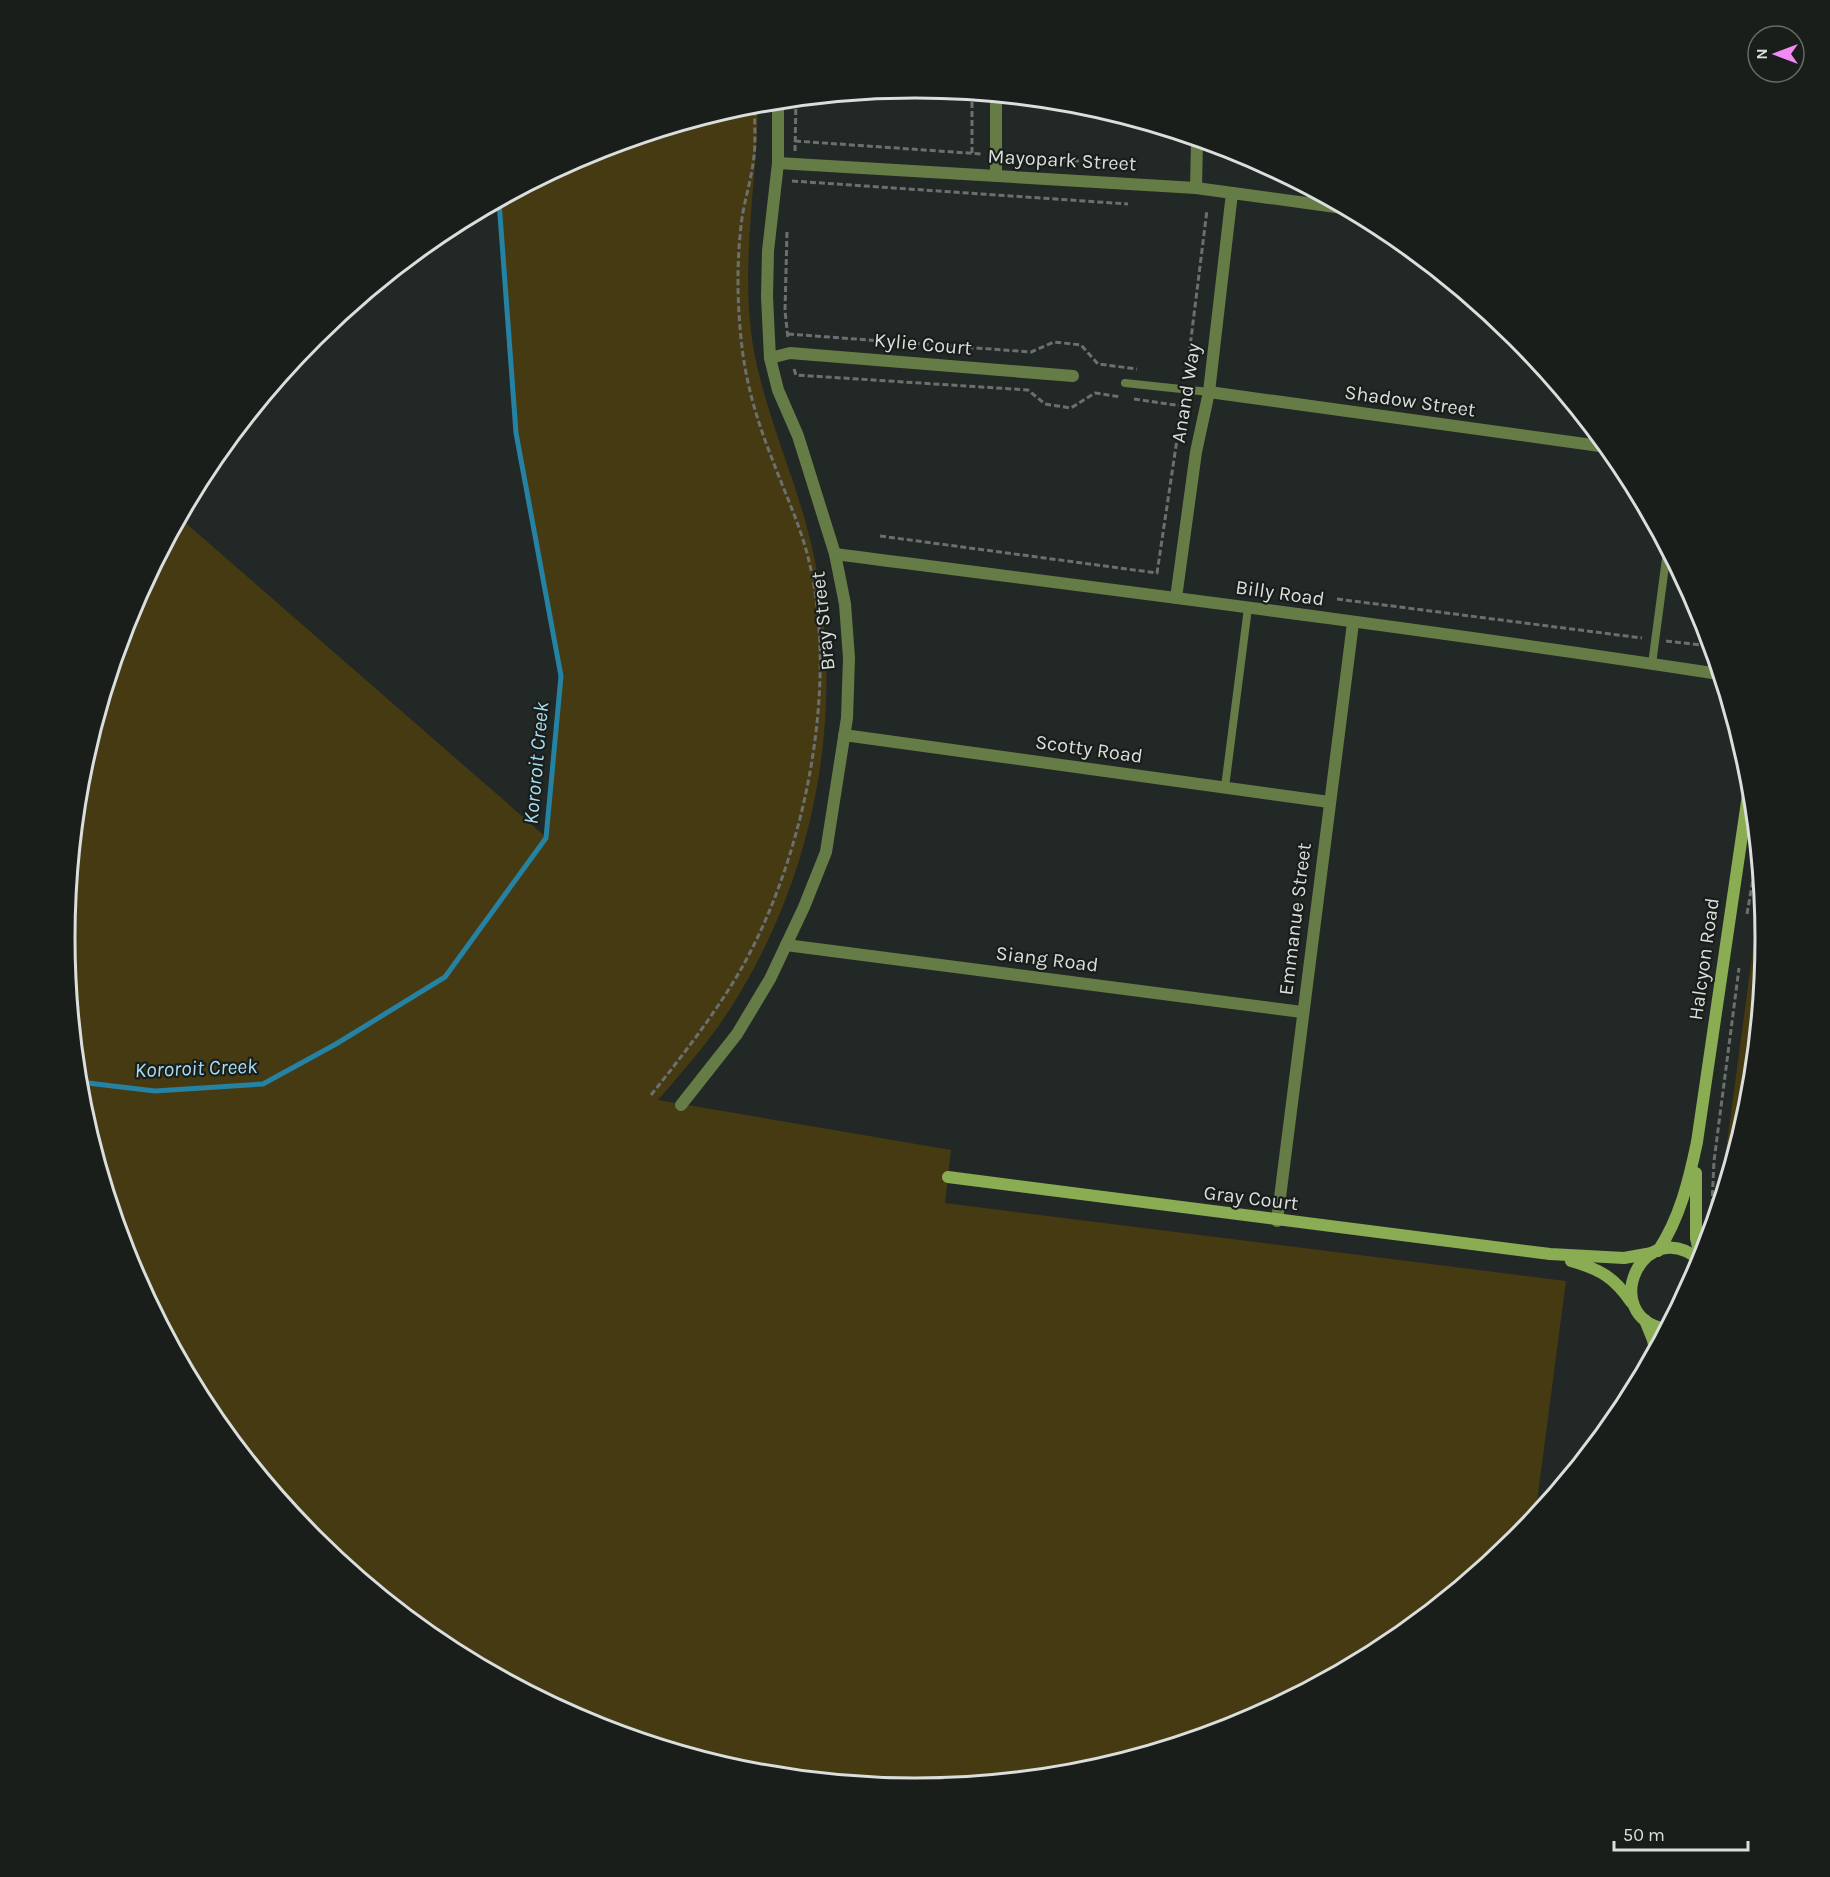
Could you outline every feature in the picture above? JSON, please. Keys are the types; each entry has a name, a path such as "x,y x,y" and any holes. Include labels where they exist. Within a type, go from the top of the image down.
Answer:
{"street":[{"path":"996,103 996,176"},
{"name":"Bray Street","path":"681,1105 738,1034 770,979 826,852 847,718 849,658 845,604 835,554 798,436 778,390 770,358 767,297 768,251 778,163 778,110"},
{"path":"1196,188 1197,147"},
{"name":"Mayopark Street","path":"778,163 1196,188 1325,206"},
{"name":"Anand Way","path":"1176,598 1196,452 1209,392 1232,193"},
{"name":"Kylie Court","path":"770,358 790,353 1073,376"},
{"name":"Shadow Street","path":"1209,392 1594,445"},
{"name":"Billy Road","path":"835,554 1176,598 1712,674"},
{"name":"Emmanue Street","path":"1277,1221 1353,623"},
{"name":"Scotty Road","path":"844,735 1329,802"},
{"name":"Halcyon Road","path":"1697,1142 1745,813"},
{"name":"Siang Road","path":"786,945 1302,1012"},
{"path":"1636,1310 1631,1297 1634,1272 1669,1235 1688,1184 1697,1142"},
{"path":"1697,1142 1694,1208 1697,1243"},
{"name":"Gray Court","path":"948,1177 1277,1221 1550,1254"},
{"path":"1550,1254 1624,1258 1678,1248 1693,1255"},
{"path":"1550,1254 1580,1263 1619,1283 1636,1310 1645,1320 1658,1328"},
{"path":"1645,1320 1652,1339"}],"lane":[{"path":"1125,383 1209,392"},
{"path":"1652,664 1666,562"},
{"path":"1225,787 1248,608"}],"path":[{"path":"972,100 972,153"},
{"path":"791,191 796,108"},
{"path":"651,1095 706,1025 741,969 770,910 795,834 811,768 821,688 819,624 811,570 797,519 755,412 743,355 738,298 742,220 754,157 755,114"},
{"path":"795,141 1134,165"},
{"path":"792,181 1128,204"},
{"path":"880,536 1157,573 1182,406 1207,210"},
{"path":"787,231 785,311 790,353 796,375 1028,390 1045,404 1071,408 1095,393 1182,406"},
{"path":"788,334 1031,352 1054,342 1081,345 1098,364 1142,370"},
{"path":"1337,599 1701,645"},
{"path":"1746,920 1753,881"},
{"path":"1713,1199 1714,1161 1740,966"}],"shaded area":[{"path":"758,114 749,255 749,316 758,371 811,543 822,603 826,664 825,724 817,784 804,843 785,901 760,956 730,1009 705,1045 658,1100 951,1150 945,1203 1566,1281 1537,1503 1469,1570 1426,1605 1382,1637 1287,1692 1236,1715 1132,1750 1025,1771 970,1777 860,1777 805,1771 698,1750 645,1734 594,1715 543,1692 495,1666 448,1637 361,1570 283,1492 249,1450 217,1405 188,1358 139,1260 120,1209 91,1102 82,1048 75,938 82,829 91,775 104,721 139,617 185,523 546,837 561,676 516,433 500,209 543,185 594,162 645,143 698,127"},
{"path":"1755,935 1748,1048 1739,1102 1725,1160"}],"waterway":[{"name":"Kororoit Creek","path":"88,1083 155,1091 263,1084 336,1044 445,977 546,838 561,676 516,433 500,209"}]}
